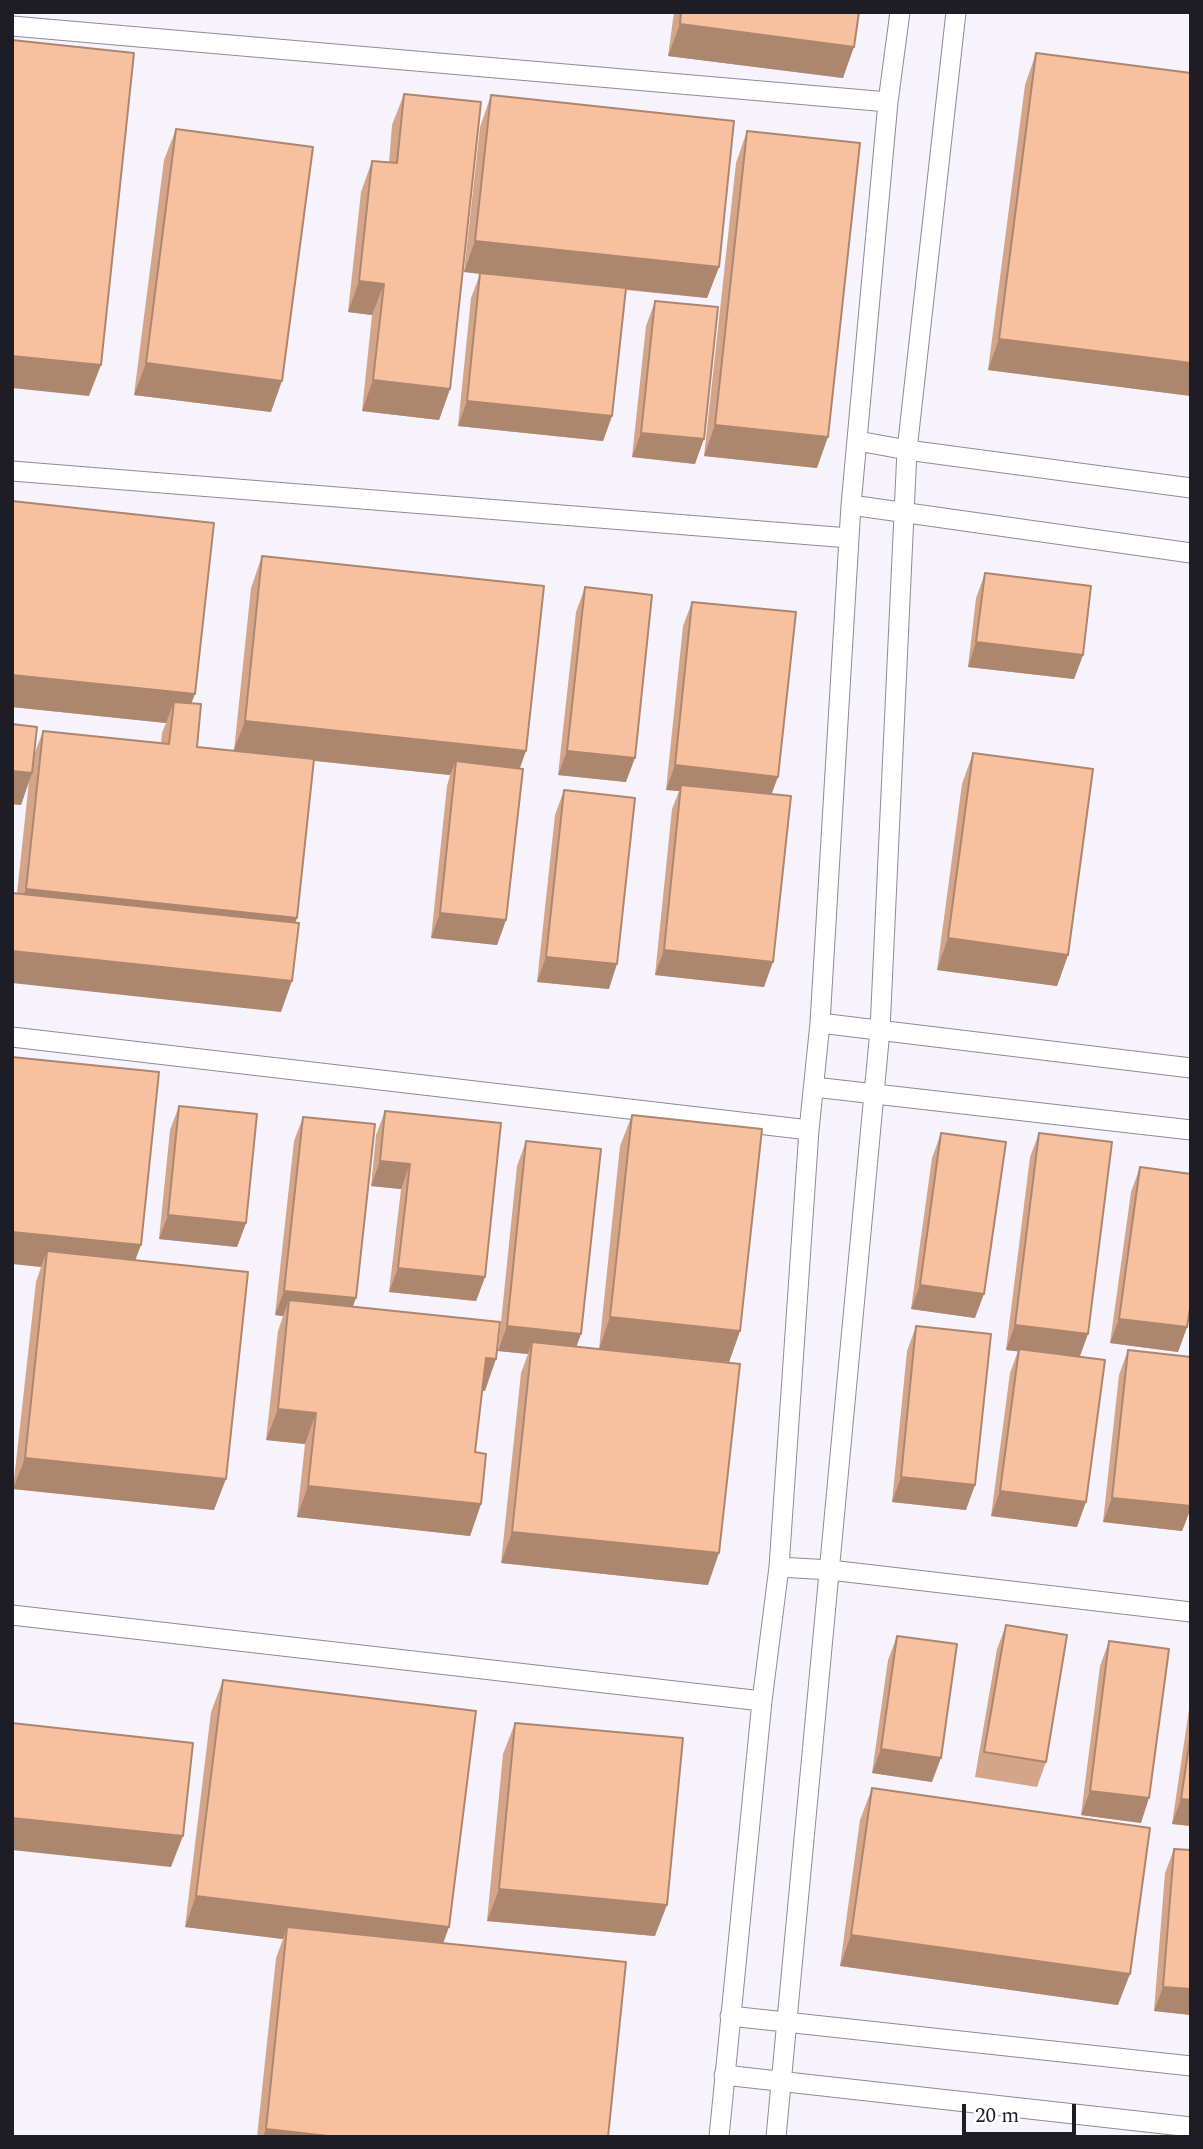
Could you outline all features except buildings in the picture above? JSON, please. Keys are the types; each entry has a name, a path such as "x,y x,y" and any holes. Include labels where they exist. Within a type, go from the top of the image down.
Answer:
{"lane":[{"path":"719,2137 762,1701 779,1567 808,1130 820,1023 851,505 888,102 900,12"},
{"path":"776,2137 880,1030 907,450 956,12"},
{"path":"12,26 888,102"},
{"path":"858,442 1191,488"},
{"path":"12,471 849,538"},
{"path":"851,505 903,510 1191,553"},
{"path":"820,1023 1191,1068"},
{"path":"12,1037 808,1130"},
{"path":"814,1087 1191,1130"},
{"path":"779,1567 830,1570 1191,1612"},
{"path":"12,1615 762,1701"},
{"path":"730,2016 1191,2066"},
{"path":"724,2075 1191,2127"}]}
